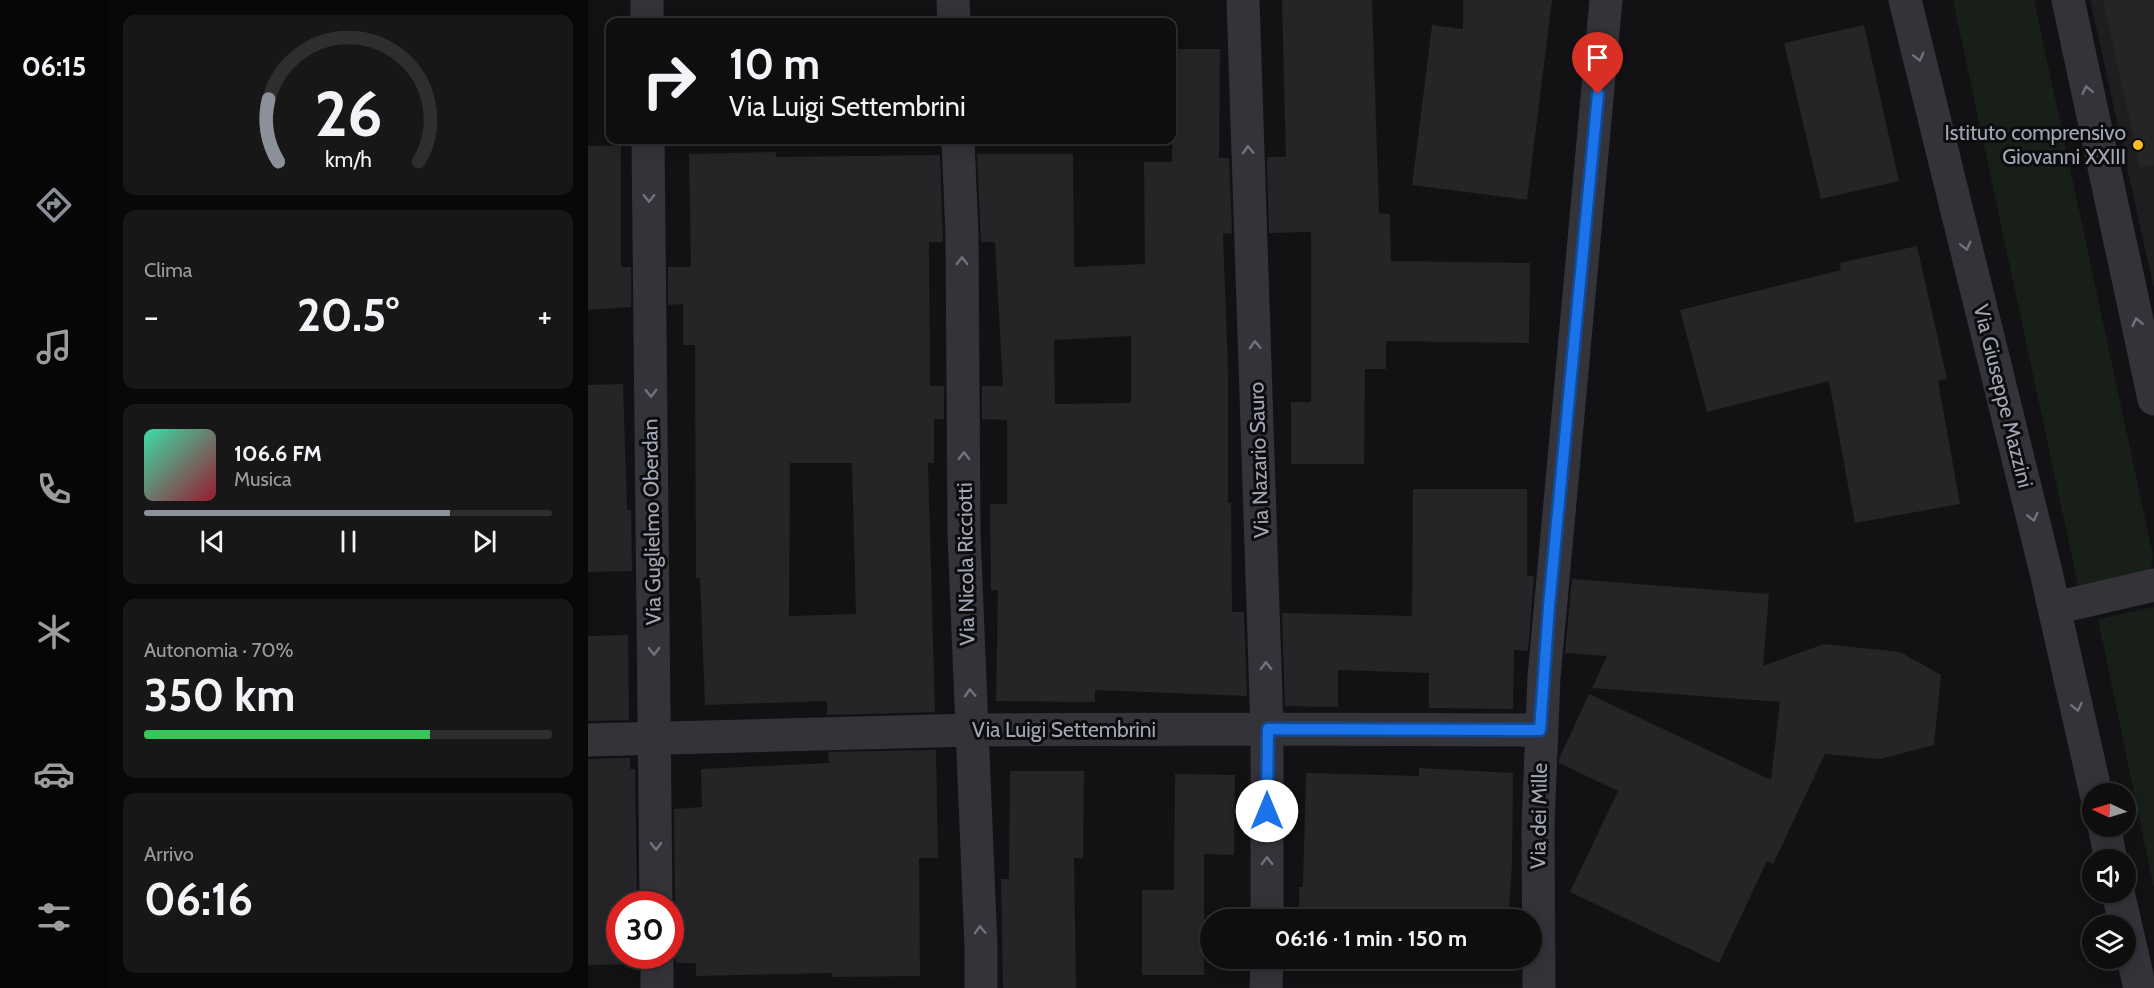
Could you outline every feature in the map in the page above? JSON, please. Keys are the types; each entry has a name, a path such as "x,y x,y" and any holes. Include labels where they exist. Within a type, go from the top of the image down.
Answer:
{"street":[{"path":"647,0 647,18"},
{"path":"953,0 954,18"},
{"name":"Via Nazario Sauro","path":"1243,0 1268,729 1267,909"},
{"name":"Via dei Mille","path":"1539,988 1540,730 1549,606 1606,0"},
{"name":"Via Giuseppe Mazzini","path":"1905,0 2055,608 2094,783"},
{"path":"2068,0 2154,399"},
{"name":"Via Guglielmo Oberdan","path":"648,144 656,891"},
{"name":"Via Nicola Ricciotti","path":"958,144 962,235 964,534 981,988"},
{"path":"2055,608 2154,585"},
{"name":"Via Luigi Settembrini","path":"588,740 972,730 1540,730"},
{"path":"2121,903 2140,988"},
{"path":"657,969 657,988"},
{"path":"1266,969 1266,988"}],"shaded area":[{"path":"1953,0 2034,0 2153,556 2150,574 2079,590"},
{"name":"Istituto comprensivo Giovanni XXIII","path":"2090,0 2154,0 2154,289"},
{"path":"2154,607 2154,889 2136,802 2136,783 2132,783 2098,619"}],"building":[{"path":"1282,0 1372,0 1379,213 1390,214 1391,261 1530,263 1529,343 1386,341 1386,369 1365,369 1364,464 1291,464 1291,402 1311,402 1311,232 1269,233 1267,157 1286,157"},
{"path":"1463,0 1552,0 1527,200 1412,185 1432,25 1463,29"},
{"path":"2103,0 2154,0 2154,165 2140,167"},
{"path":"1864,25 1899,181 1821,199 1784,43"},
{"path":"1176,49 1220,49 1219,158 1229,158 1232,233 1223,234 1232,612 1244,612 1247,696 1095,690 1095,702 996,701 998,590 991,590 990,504 1007,504 1007,420 982,419 982,386 1003,386 995,242 981,242 977,154 1073,154 1074,267 1145,264 1144,162 1172,162 1172,144 1176,144","holes":["1131,336 1131,403 1055,404 1054,340"]},
{"path":"588,146 621,146 621,267 631,267 631,307 588,310"},
{"path":"776,152 776,157 940,155 943,242 929,242 930,386 944,386 944,419 934,419 934,463 928,463 935,712 827,715 827,701 705,705 700,578 696,578 695,345 683,345 683,304 668,305 668,267 691,267 689,154","holes":["790,463 852,463 856,614 789,616"]},
{"path":"1917,246 1947,379 1938,381 1960,504 1855,523 1829,381 1707,412 1680,310 1841,270 1839,263"},
{"path":"623,384 627,510 631,510 632,571 588,572 588,385"},
{"path":"1413,489 1527,489 1527,576 1534,576 1528,651 1514,650 1513,709 1429,708 1429,673 1338,670 1338,707 1285,706 1282,613 1412,616"},
{"path":"1572,579 1769,594 1763,666 1824,644 1900,652 1941,675 1934,745 1880,759 1825,754 1773,864 1767,861 1719,963 1570,892 1618,791 1559,763 1559,759 1589,694 1771,780 1780,702 1592,688 1607,656 1565,653"},
{"path":"628,635 629,720 588,721 588,636"},
{"path":"936,750 938,858 919,858 920,976 832,977 832,973 696,976 696,963 684,963 684,891 675,891 674,809 702,807 701,769 829,763 828,752"},
{"path":"630,758 630,769 635,769 637,891 606,891 606,965 588,965 588,759"},
{"path":"1419,768 1513,773 1512,864 1509,909 1299,909 1299,887 1303,887 1306,773 1419,776"},
{"path":"1010,771 1084,771 1083,858 1074,858 1076,988 1003,988 1001,879 1009,879"},
{"path":"1175,774 1235,775 1234,855 1204,854 1204,909 1200,909 1200,969 1204,969 1204,975 1142,975 1142,890 1174,890"}],"place":[{"name":"Istituto comprensivo Giovanni XXIII","path":"2138,145"}],"route":[{"path":"1267,811 1268,729 1540,730 1549,606 1598,94"}]}
